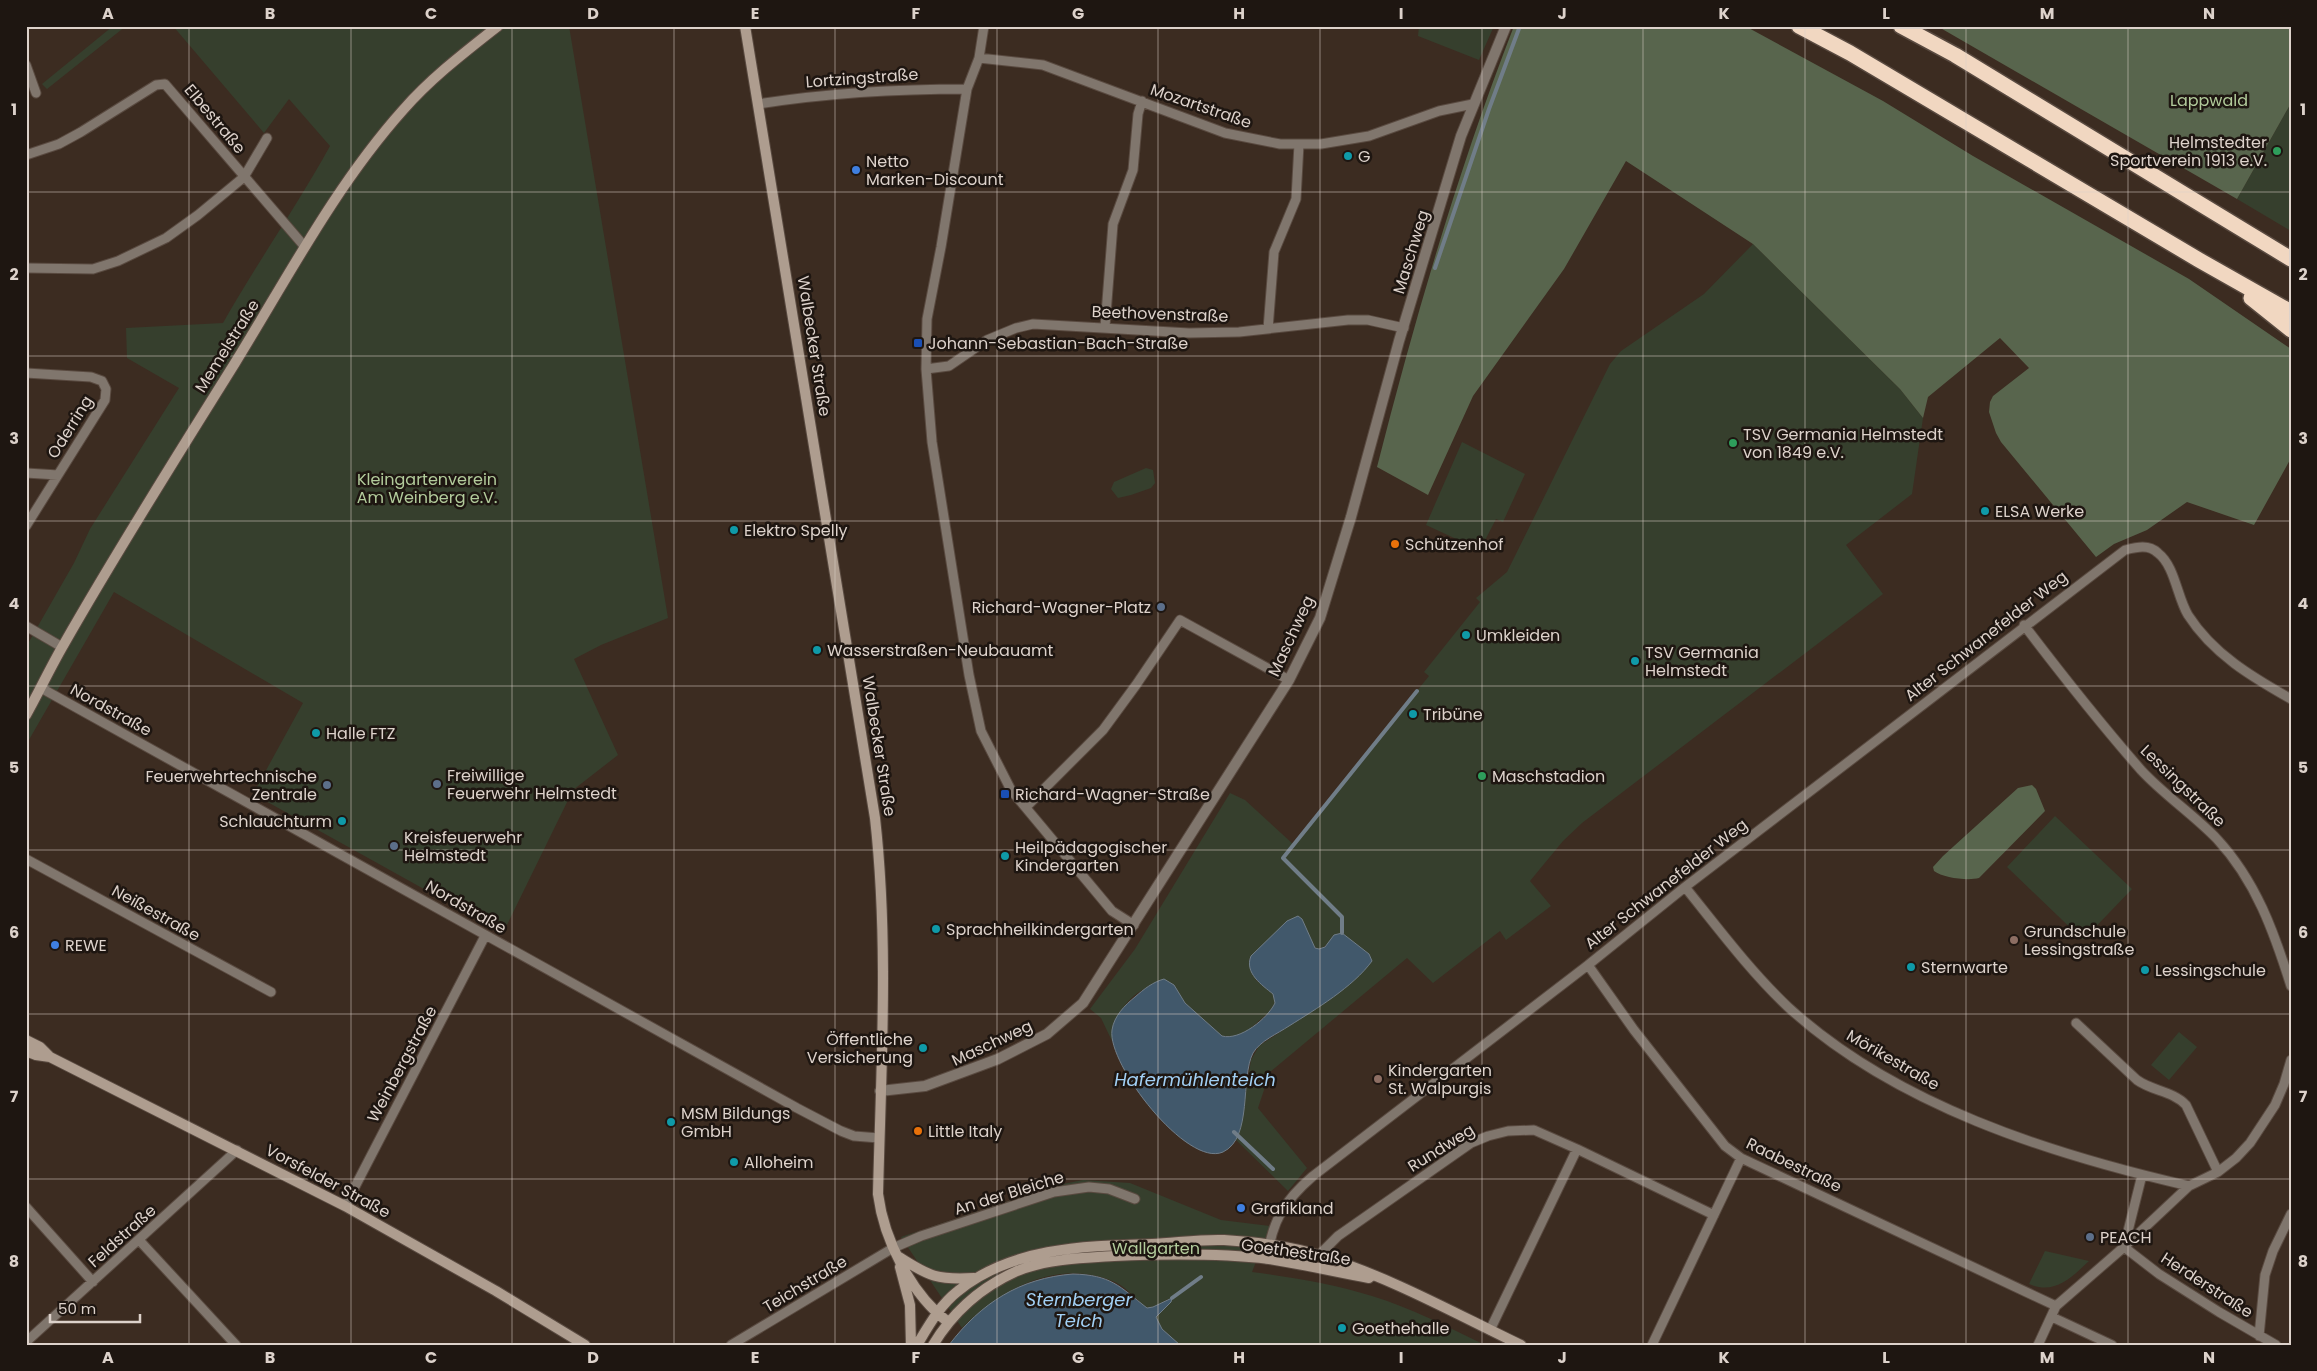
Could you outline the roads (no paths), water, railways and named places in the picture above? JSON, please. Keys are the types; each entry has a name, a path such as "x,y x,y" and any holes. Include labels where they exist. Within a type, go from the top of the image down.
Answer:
{"highway":[{"path":"1800,26 2291,312"},
{"path":"1902,26 1955,55 2291,259"},
{"path":"2217,270 2291,330"}],"main road":[{"name":"Memelstraße","path":"26,716 62,647 130,531 305,247 364,158 405,108 442,72 498,26"},
{"name":"Walbecker Straße","path":"744,26 875,818 882,876 880,1204 895,1252 917,1287 937,1313 948,1322"},
{"name":"Vorsfelder Straße","path":"26,1040 40,1047 50,1057"},
{"name":"Vorsfelder Straße","path":"26,1051 50,1057 345,1206 496,1291 585,1345"},
{"name":"Goethestraße","path":"937,1313 950,1298 976,1278 1008,1262 1025,1257 1077,1248 1210,1240 1269,1245 1319,1255 1350,1265 1521,1345"},
{"path":"895,1252 916,1268 944,1279 976,1278"},
{"path":"895,1252 910,1305 911,1345"},
{"name":"Goethestraße","path":"948,1322 974,1296 988,1286 1018,1271 1039,1264 1061,1260 1130,1256 1207,1256 1267,1259 1387,1282"},
{"path":"918,1345 937,1313"},
{"path":"933,1345 948,1322"}],"street":[{"path":"984,26 979,58 967,89 927,319 926,369 932,442 981,731 1011,790 1112,911 1134,925"},
{"name":"Maschweg","path":"880,1091 911,1089 948,1079 998,1059 1047,1034 1083,1003 1289,680 1320,618 1351,518 1404,328 1473,104 1506,26"},
{"name":"Mozartstraße","path":"979,58 1043,65 1238,137 1280,144 1338,142 1369,136 1438,111 1473,104"},
{"path":"26,65 36,93"},
{"name":"Elbestraße","path":"26,155 59,144 156,85 166,84 305,247"},
{"name":"Lortzingstraße","path":"758,104 818,95 875,91 967,89"},
{"path":"1105,327 1113,224 1133,170 1138,114 1142,101"},
{"path":"26,268 82,271 118,261 166,238 183,227 244,177 267,138"},
{"path":"1268,329 1274,252 1296,199 1299,144"},
{"name":"Beethovenstraße","path":"926,369 949,366 976,346 1016,328 1033,324 1190,333 1239,332 1368,320 1404,328"},
{"name":"Oderring","path":"26,373 91,377 104,385 105,400 26,526"},
{"path":"26,472 58,475"},
{"name":"Alter Schwanefelder Weg","path":"1267,1259 1269,1245 1281,1210 1302,1185 2115,556 2126,550 2146,547 2160,553 2184,607 2196,627 2229,660 2248,675 2291,700"},
{"path":"1026,807 1103,730 1180,620 1289,680"},
{"name":"Lessingstraße","path":"2024,625 2075,693 2142,771 2166,796 2211,833 2237,863 2250,883 2272,926 2291,986"},
{"path":"26,626 62,647"},
{"name":"Nordstraße","path":"41,688 826,1124 854,1136 879,1138"},
{"name":"Neißestraße","path":"26,859 271,992"},
{"name":"Mörikestraße","path":"1685,887 1771,989 1805,1022 1847,1053 1886,1076 1988,1127 2059,1152 2188,1186"},
{"name":"Weinbergstraße","path":"345,1206 485,936"},
{"name":"Raabestraße","path":"1588,965 1634,1030 1725,1146 1741,1158 2056,1306"},
{"path":"2076,1023 2136,1080 2148,1088 2180,1099 2189,1112 2218,1172"},
{"path":"2038,1345 2056,1306 2124,1247 2188,1186 2218,1172 2243,1152 2266,1121 2282,1090 2291,1060"},
{"name":"Rundweg","path":"1319,1255 1338,1236 1471,1143 1508,1132 1534,1130 1714,1215"},
{"path":"1490,1330 1577,1149"},
{"name":"Feldstraße","path":"26,1342 237,1150"},
{"path":"1652,1345 1741,1158"},
{"path":"2124,1247 2142,1175"},
{"name":"An der Bleiche","path":"895,1252 921,1236 1054,1192 1089,1187 1109,1189 1135,1199"},
{"path":"26,1207 93,1282"},
{"path":"2259,1336 2265,1275 2273,1251 2291,1214"},
{"path":"139,1240 236,1345"},
{"name":"Herderstraße","path":"2124,1247 2159,1274 2276,1345"},
{"name":"Teichstraße","path":"732,1345 895,1252"},
{"path":"2052,1317 2112,1345"}],"water":[{"name":"Hafermühlenteich","path":"1298,916 1302,919 1315,948 1325,947 1334,935 1342,933 1369,954 1372,961 1345,989 1269,1038 1256,1049 1249,1064 1239,1134 1232,1145 1223,1152 1208,1153 1190,1144 1171,1129 1152,1110 1135,1088 1122,1066 1114,1046 1113,1025 1120,1011 1131,1000 1149,986 1164,979 1174,985 1185,1003 1222,1036 1229,1037 1245,1032 1260,1021 1275,1003 1273,994 1259,983 1252,973 1249,962 1251,956 1287,921"},
{"name":"Sternberger Teich","path":"1073,1274 1106,1279 1147,1308 1172,1298 1171,1302 1156,1317 1162,1329 1180,1345 949,1345 974,1317 1003,1295 1036,1281 1054,1276"}],"waterway":[{"path":"1435,268 1489,109 1520,26"},
{"path":"1342,933 1342,917 1283,858 1417,691"},
{"path":"1234,1132 1273,1169"},
{"path":"1172,1298 1201,1277"}],"place":[{"name":"Helmstedter Sportverein 1913 e.V.","path":"2277,151"},
{"name":"G","path":"1348,156"},
{"name":"Netto Marken-Discount","path":"856,170"},
{"name":"Johann-Sebastian-Bach-Straße","path":"918,343"},
{"name":"TSV Germania Helmstedt von 1849 e.V.","path":"1733,443"},
{"name":"ELSA Werke","path":"1985,511"},
{"name":"Elektro Spelly","path":"734,530"},
{"name":"Schützenhof","path":"1395,544"},
{"name":"Richard-Wagner-Platz","path":"1161,607"},
{"name":"Umkleiden","path":"1466,635"},
{"name":"Wasserstraßen-Neubauamt","path":"817,650"},
{"name":"TSV Germania Helmstedt","path":"1635,661"},
{"name":"Tribüne","path":"1413,714"},
{"name":"Halle FTZ","path":"316,733"},
{"name":"Maschstadion","path":"1482,776"},
{"name":"Freiwillige Feuerwehr Helmstedt","path":"437,784"},
{"name":"Feuerwehrtechnische Zentrale","path":"327,785"},
{"name":"Richard-Wagner-Straße","path":"1005,794"},
{"name":"Schlauchturm","path":"342,821"},
{"name":"Kreisfeuerwehr Helmstedt","path":"394,846"},
{"name":"Heilpädagogischer Kindergarten","path":"1005,856"},
{"name":"Sprachheilkindergarten","path":"936,929"},
{"name":"Grundschule Lessingstraße","path":"2014,940"},
{"name":"REWE","path":"55,945"},
{"name":"Sternwarte","path":"1911,967"},
{"name":"Lessingschule","path":"2145,970"},
{"name":"Öffentliche Versicherung","path":"923,1048"},
{"name":"Kindergarten St. Walpurgis","path":"1378,1079"},
{"name":"MSM Bildungs GmbH","path":"671,1122"},
{"name":"Little Italy","path":"918,1131"},
{"name":"Alloheim","path":"734,1162"},
{"name":"Grafikland","path":"1241,1208"},
{"name":"PEACH","path":"2090,1237"},
{"name":"Goethehalle","path":"1342,1328"}],"park label":[{"name":"Lappwald","path":"2209,100"},
{"name":"Kleingartenverein Am Weinberg e.V.","path":"427,488"},
{"name":"Wallgarten","path":"1156,1248"}]}
